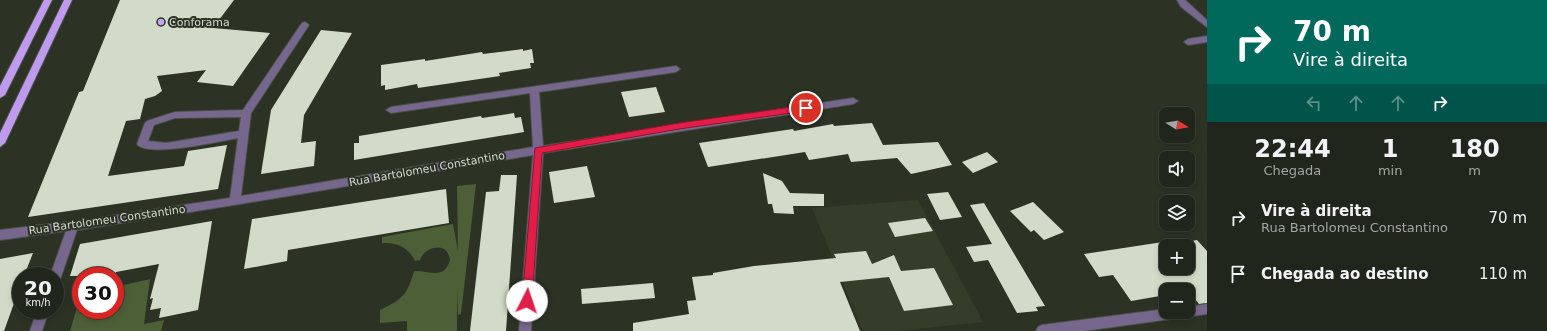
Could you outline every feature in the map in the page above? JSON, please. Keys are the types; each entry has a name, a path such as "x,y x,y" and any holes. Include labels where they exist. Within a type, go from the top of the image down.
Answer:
{"main road":[{"path":"0,95 48,0"},
{"path":"0,143 68,0"}],"street":[{"path":"1180,0 1207,24"},
{"path":"235,201 246,113 305,25"},
{"path":"1188,42 1207,39"},
{"path":"391,110 676,69"},
{"path":"525,331 538,150 534,89"},
{"name":"Rua Bartolomeu Constantino","path":"0,235 73,226 235,201 679,126 853,101"},
{"path":"243,134 166,147 142,144 150,123 175,115 246,113"},
{"path":"59,267 73,226"},
{"path":"1195,311 1207,309"},
{"path":"1042,331 1159,316"},
{"path":"36,331 40,319"}],"shaded area":[{"path":"918,200 983,322 897,331 863,331 812,208"}],"green space":[{"path":"476,184 461,314 458,315 457,290 457,331 407,331 407,321 380,323 380,310 394,303 403,295 409,286 414,271 440,272 444,270 450,260 445,250 436,248 427,251 420,260 415,261 409,252 402,246 392,243 382,243 382,237 453,224 458,251 457,186"},
{"path":"150,279 144,324 164,320 161,331 70,331 74,319 124,319 124,285"}],"building":[{"path":"120,0 234,0 213,28 270,33 233,86 197,82 206,70 157,76 162,91 155,96 145,99 140,119 126,121 108,176 184,166 188,151 227,145 218,189 28,217 79,92 83,91"},
{"path":"321,30 352,33 304,115 301,143 316,141 314,166 261,174 271,110"},
{"path":"523,49 523,51 532,49 534,63 530,63 531,68 499,73 500,76 418,88 417,84 385,90 385,85 381,86 381,65 425,59 425,61 482,52 483,54"},
{"path":"656,87 665,112 629,117 621,92"},
{"path":"514,113 515,118 521,117 524,132 354,160 354,143 359,143 359,136 481,116 482,118"},
{"path":"872,123 883,145 938,142 952,165 911,174 897,158 851,162 848,154 809,160 805,152 708,167 699,143 793,129 794,131 833,124 834,126"},
{"path":"987,152 998,162 973,173 962,162"},
{"path":"587,166 595,197 554,203 549,172"},
{"path":"763,173 782,181 790,193 824,194 824,206 793,206 794,214 774,213 772,204 768,204"},
{"path":"501,175 517,175 506,331 470,331 486,192 499,191"},
{"path":"446,189 449,223 288,250 287,261 244,269 252,219"},
{"path":"948,192 962,217 940,220 927,194"},
{"path":"1033,202 1064,232 1044,240 1034,230 1031,232 1010,211"},
{"path":"984,203 1045,306 1036,307 1038,311 1017,313 988,260 974,262 966,247 992,244 970,205"},
{"path":"925,218 933,231 895,237 888,223"},
{"path":"212,221 198,310 159,318 161,308 150,310 153,298 150,299 159,264 124,271 124,267 73,267 80,244"},
{"path":"1195,240 1197,240 1207,251 1207,303 1199,304 1195,299 1195,283 1159,283 1159,296 1131,301 1113,275 1099,277 1084,254 1159,243 1159,275 1195,275"},
{"path":"866,251 872,264 894,255 901,271 934,268 953,305 904,311 889,277 840,282 860,331 633,331 633,323 689,314 687,301 696,300 692,277 713,275 713,273 754,266 836,258 834,254"},
{"path":"33,253 28,267 12,267 12,309 4,331 0,331 0,259"},
{"path":"653,283 655,298 582,304 581,289"}],"place":[{"name":"Conforama","path":"161,22"}],"route":[{"path":"527,301 538,150 679,126 806,108"}]}
